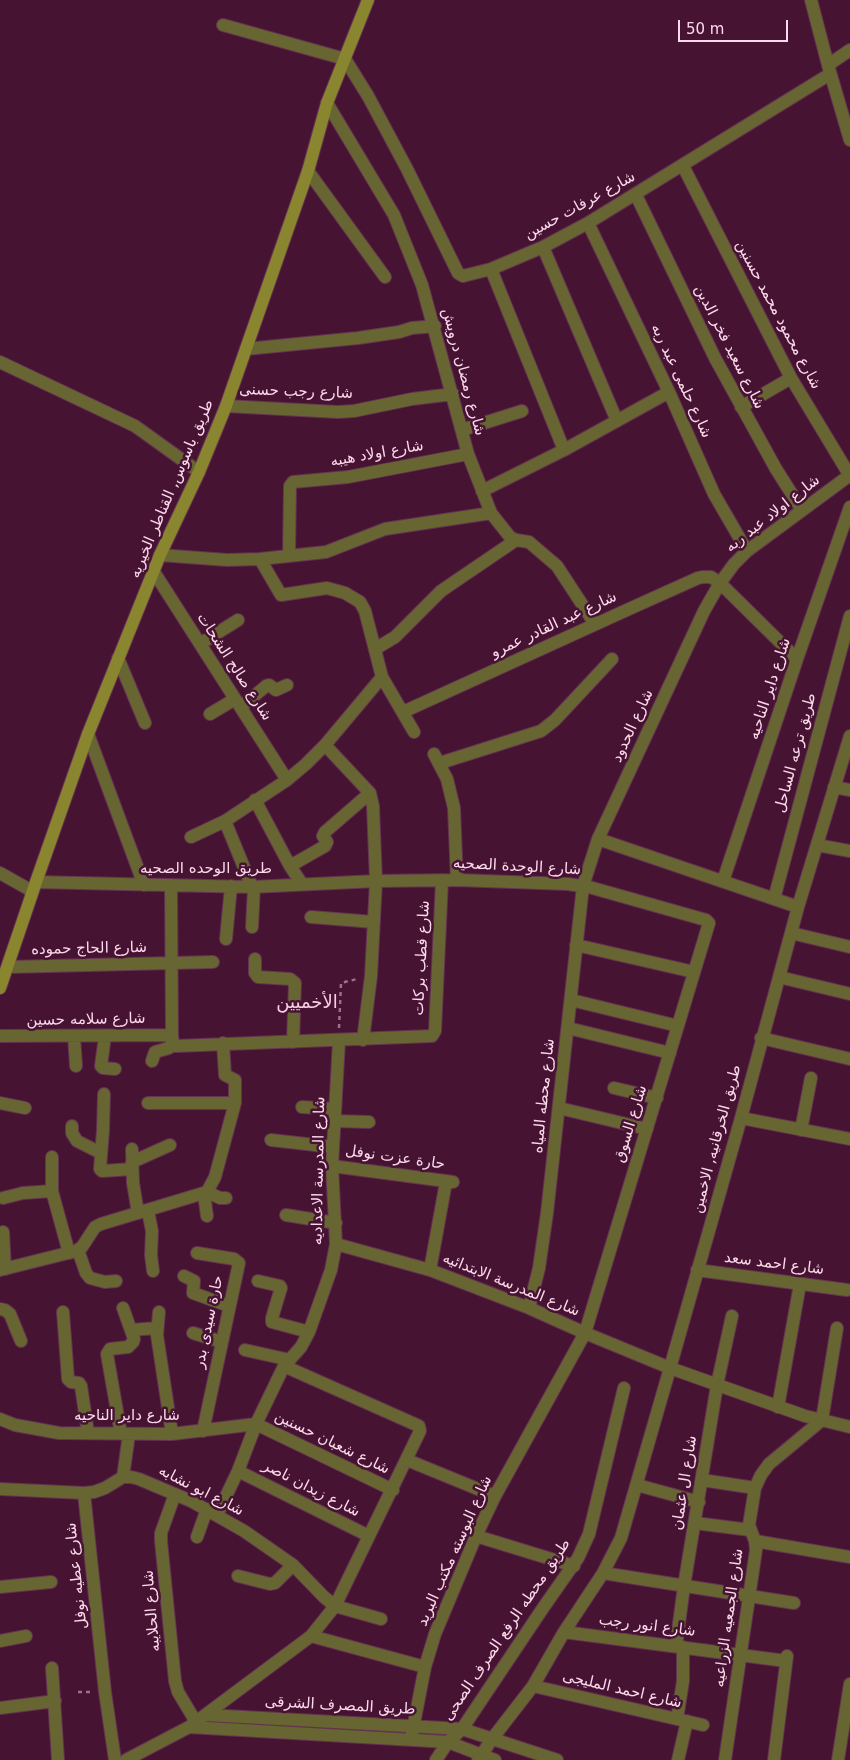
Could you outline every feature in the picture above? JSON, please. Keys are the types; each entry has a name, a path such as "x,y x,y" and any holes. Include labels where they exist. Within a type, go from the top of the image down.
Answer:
{"street":[{"name":"طريق باسوس, القناطر الخيريه","path":"0,988 88,734 160,555 199,472 226,406 308,171 327,102 368,0"},
{"path":"811,0 850,140"},
{"path":"223,25 345,59"},
{"name":"شارع عرفات حسين","path":"345,59 368,96 407,168 458,273 465,276 490,269 543,247 636,195 829,70 850,50"},
{"name":"شارع رمضان درويش","path":"327,102 394,215 422,285 435,326 468,454 491,513 510,537 529,542 557,566 595,624"},
{"name":"شارع محمود محمد حسنين","path":"683,166 791,378 850,475"},
{"path":"308,171 385,277"},
{"name":"شارع سعيد فخر الدين","path":"636,195 714,358 802,510"},
{"name":"شارع حلمى عبد ربه","path":"588,223 669,392 714,494 748,551"},
{"path":"543,247 617,421"},
{"path":"490,269 564,450"},
{"path":"246,349 358,338 412,328 435,326"},
{"path":"0,362 135,426 199,472"},
{"path":"741,407 791,378"},
{"path":"482,491 564,450 669,392"},
{"name":"شارع رجب حسنى","path":"226,406 338,412 453,394"},
{"path":"462,430 522,411"},
{"name":"شارع اولاد هيبه","path":"289,556 291,484 348,477 468,454"},
{"name":"شارع اولاد عبد ربه","path":"720,582 734,564 748,551 850,475"},
{"name":"شارع داير الناحيه","path":"723,882 850,507"},
{"path":"160,555 210,559 260,559 326,552 385,529 491,513"},
{"path":"375,649 395,637 441,591 516,540"},
{"path":"260,559 281,596 328,588 360,602 366,610 382,677 414,732"},
{"name":"شارع صالح الشحات","path":"154,572 287,780"},
{"name":"شارع عبد القادر عمرو","path":"403,712 698,578 711,577 720,582"},
{"path":"720,582 797,659"},
{"name":"شارع الحدود","path":"583,886 598,839 704,611 720,582"},
{"name":"طريق ترعه الساحل","path":"774,899 850,616"},
{"path":"200,644 238,620"},
{"path":"118,658 145,723"},
{"path":"457,880 454,808 447,779 437,759 541,731 555,720 612,659"},
{"path":"191,837 225,821 287,780 325,746 382,677"},
{"path":"210,714 238,703 267,685 276,690 287,685"},
{"path":"88,734 144,885"},
{"name":"طريق الخرقانيه, الاخمين","path":"670,1368 798,907 850,736"},
{"path":"325,746 370,793 373,806 376,880 371,976 363,1040"},
{"path":"834,787 850,790"},
{"path":"290,866 325,846 325,832 370,793"},
{"path":"255,800 290,866 302,884"},
{"path":"225,821 253,887 252,927"},
{"path":"598,839 798,907"},
{"path":"817,845 850,851"},
{"path":"0,873 34,886"},
{"name":"طريق الوحده الصحيه","path":"34,886 171,885 253,887 376,880"},
{"name":"شارع الوحدة الصحيه","path":"376,880 457,880 583,886 706,920 708,925"},
{"name":"شارع قطب بركات","path":"432,1036 435,1031 442,880"},
{"path":"152,1061 155,1052 169,1048 172,1041 171,885"},
{"path":"226,939 232,886"},
{"name":"شارع محطه المياه","path":"529,1308 539,1268 547,1213 583,886"},
{"path":"311,917 374,922"},
{"name":"شارع السوق","path":"585,1333 708,925"},
{"path":"791,933 850,946"},
{"path":"576,945 694,972"},
{"path":"256,959 256,973 258,977 290,979 295,983 293,1042"},
{"name":"شارع الحاج حموده","path":"8,967 213,962"},
{"path":"779,977 850,994"},
{"path":"571,1000 678,1026"},
{"path":"568,1028 670,1053"},
{"name":"شارع سلامه حسين","path":"0,1036 104,1036 223,1043 339,1041 432,1036"},
{"path":"74,1036 76,1066"},
{"path":"104,1036 101,1066 104,1069 115,1069"},
{"path":"761,1038 850,1058"},
{"name":"شارع المدرسة الاعداديه","path":"197,1537 238,1471 256,1424 287,1363 301,1347 309,1332 330,1270 336,1244 332,1166 339,1041"},
{"path":"207,1216 206,1193 214,1177 235,1103 235,1080 225,1075 223,1043"},
{"path":"801,1130 811,1078"},
{"path":"614,1088 656,1098"},
{"path":"104,1094 100,1169 102,1171 170,1145"},
{"path":"0,1103 25,1108"},
{"path":"148,1103 235,1103"},
{"path":"302,1107 369,1122"},
{"path":"559,1108 647,1128"},
{"path":"740,1118 850,1139"},
{"path":"72,1126 72,1133 77,1141 101,1153"},
{"path":"271,1140 333,1147"},
{"path":"52,1157 52,1191 74,1251 90,1278 105,1282 116,1281"},
{"path":"132,1160 133,1192 152,1232 151,1255 153,1271"},
{"name":"حارة عزت نوفل","path":"332,1166 450,1182 430,1270"},
{"path":"4,1198 23,1193 52,1191"},
{"path":"3,1232 3,1270 74,1251 87,1242 95,1227 206,1193 226,1198"},
{"path":"286,1215 336,1223"},
{"name":"شارع المدرسة الابتدائيه","path":"336,1244 430,1270 529,1308 670,1368"},
{"name":"حارة سيدى بدر","path":"197,1253 238,1261 203,1431"},
{"name":"شارع احمد سعد","path":"697,1270 847,1290"},
{"path":"184,1276 194,1281 193,1293 229,1306"},
{"path":"258,1282 280,1286 281,1288 272,1322 309,1332"},
{"path":"778,1407 800,1284"},
{"path":"0,1489 84,1493 105,1488 123,1477 125,1434 107,1354 110,1349 128,1347 134,1340 123,1308"},
{"path":"0,1309 10,1314 21,1341"},
{"path":"63,1312 68,1379 71,1382 77,1382 81,1386 88,1433"},
{"path":"159,1312 157,1328 172,1434"},
{"name":"شارع ال عثمان","path":"678,1760 682,1720 683,1681 680,1646 684,1586 717,1385 732,1316"},
{"path":"131,1330 157,1328"},
{"path":"822,1420 837,1328"},
{"path":"193,1333 222,1342"},
{"name":"شارع البوسته مكتب البريد","path":"411,1739 425,1667 435,1634 476,1536 495,1496 585,1333"},
{"path":"126,1760 197,1722 310,1636 335,1606 420,1431 419,1426 287,1363 245,1350"},
{"path":"480,1758 492,1739 533,1686 564,1632 602,1573 621,1538 670,1368 778,1407 850,1427"},
{"name":"طريق محطه الرفع الصرف الصحى","path":"448,1742 462,1729 543,1608 574,1566 589,1534 624,1388"},
{"name":"شارع داير الناحيه","path":"0,1419 14,1425 47,1431 125,1434 172,1434 256,1424"},
{"name":"شارع الجمعيه الزراعيه","path":"726,1760 756,1550 749,1525 755,1488 769,1464 822,1420"},
{"name":"شارع شعبان حسنين","path":"256,1424 393,1490"},
{"path":"407,1460 495,1496"},
{"name":"شارع زيدان ناصر","path":"238,1471 369,1536"},
{"name":"شارع ابو نشابه","path":"123,1477 139,1479 175,1494 212,1512 244,1531 293,1565 335,1606"},
{"path":"702,1480 755,1488"},
{"path":"637,1485 699,1502"},
{"name":"شارع عطيه نوفل","path":"84,1493 115,1760"},
{"name":"شارع الحلايبه","path":"175,1494 163,1525 161,1541 175,1681 178,1692 197,1722"},
{"path":"695,1522 850,1557"},
{"path":"476,1536 574,1566"},
{"path":"238,1576 270,1584 275,1583 293,1565"},
{"path":"602,1573 794,1603"},
{"path":"0,1587 51,1582"},
{"path":"335,1606 381,1619"},
{"name":"شارع انور رجب","path":"564,1632 786,1658 774,1760"},
{"path":"0,1641 26,1636"},
{"path":"310,1636 425,1667"},
{"path":"52,1668 58,1760"},
{"path":"838,1760 850,1684"},
{"name":"شارع احمد المليجى","path":"533,1686 703,1725"},
{"path":"0,1708 54,1701"},
{"name":"طريق المصرف الشرقى","path":"197,1722 414,1726 462,1729 558,1760"},
{"name":"طريق المصرف الشرقى","path":"197,1722 448,1742 480,1758 495,1760"},
{"path":"436,1760 448,1742"}],"path":[{"path":"339,1041 340,985 342,981"}],"district":[{"name":"الأخميين","path":"307,1003"}]}
